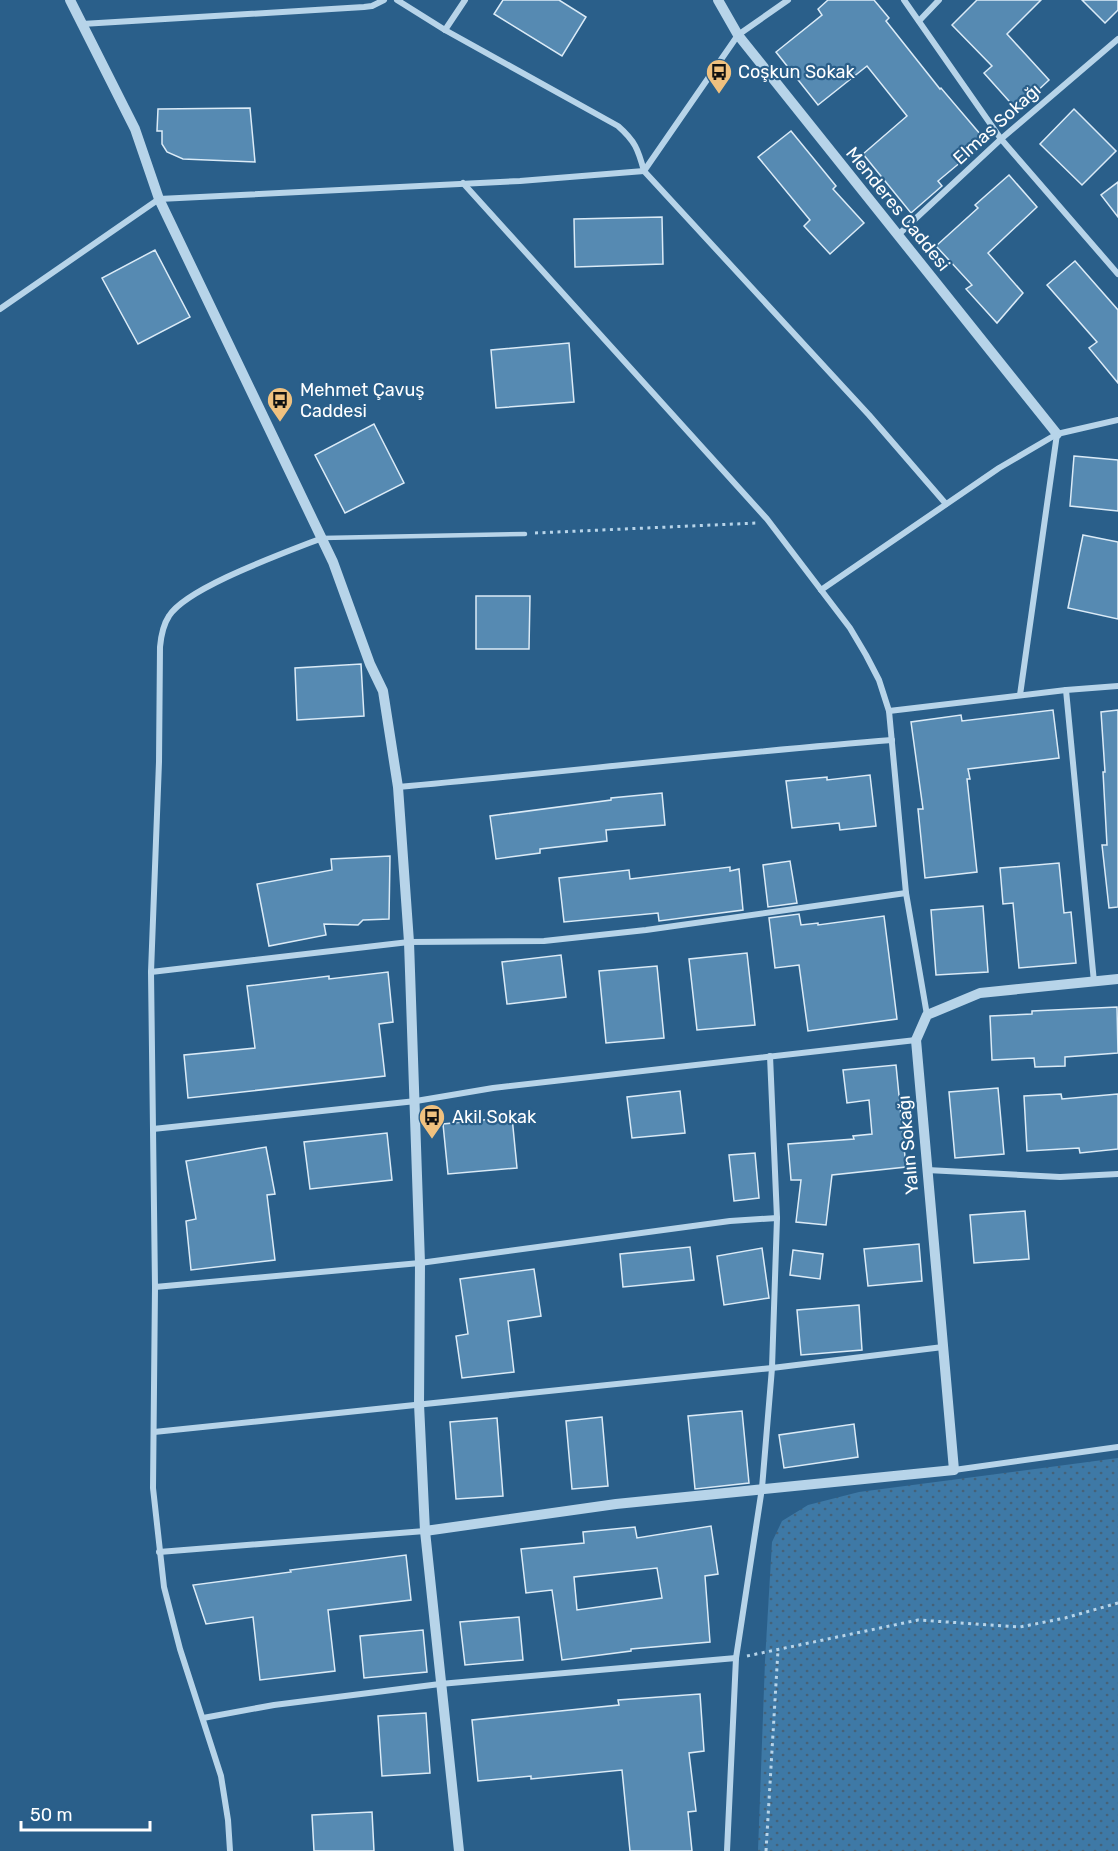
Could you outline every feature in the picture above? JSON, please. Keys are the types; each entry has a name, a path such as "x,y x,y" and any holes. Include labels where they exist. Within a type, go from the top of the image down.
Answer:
{"street":[{"path":"70,0 135,129 159,199 333,562 370,664 383,691 398,787 409,942 416,1101 420,1263 419,1404 424,1530 459,1851"},
{"path":"82,24 364,7 384,0"},
{"path":"397,0 445,30 618,126 631,138 639,150 644,171 869,415 946,504"},
{"path":"445,30 465,0"},
{"path":"710,0 718,0"},
{"name":"Menderes Caddesi","path":"718,0 738,35 1057,434"},
{"path":"644,171 738,35 788,0"},
{"path":"904,0 1000,140 1115,265 1118,274"},
{"path":"919,21 939,0"},
{"name":"Elmas Sokağı","path":"898,236 1000,140 1118,39"},
{"path":"0,309 159,199 644,171"},
{"path":"463,183 767,519 850,628 866,655 879,680 889,711 906,893 927,1015 980,993 1118,979"},
{"path":"821,590 999,468 1057,434 1118,420"},
{"path":"1020,695 1057,434"},
{"path":"230,1851 224,1790 180,1649 164,1587 153,1488 155,1287 152,972 159,762 160,647 162,632 169,616 180,603 226,578 321,538"},
{"path":"889,711 1118,686"},
{"path":"1066,690 1094,982"},
{"path":"398,787 588,770 734,753 892,740"},
{"path":"152,972 409,942 544,941 658,929 906,893"},
{"name":"Yalın Sokağı","path":"927,1015 916,1040 954,1470"},
{"path":"153,1129 416,1101 493,1088 916,1040"},
{"path":"727,1851 736,1658 762,1488 772,1368 777,1218 770,1056"},
{"path":"927,1170 1060,1177 1118,1174"},
{"path":"155,1287 420,1263 730,1221 777,1218"},
{"path":"154,1431 772,1368 943,1347"},
{"path":"159,1552 424,1530 616,1504 954,1470 1118,1447"},
{"path":"203,1718 274,1705 440,1684 736,1658"}],"lane":[{"path":"321,538 525,534"}],"path":[{"path":"525,534 752,524 767,519"},
{"path":"736,1658 918,1620 1020,1627 1065,1618 1118,1603"},
{"path":"766,1851 778,1650"}],"shaded area":[{"path":"1118,1458 1118,1851 758,1851 772,1542 782,1521 808,1505 859,1492"}],"building":[{"path":"503,0 559,0 586,17 562,56 494,14"},
{"path":"828,0 874,0 889,18 886,21 940,89 986,141 938,181 942,186 911,213 863,154 907,116 867,66 818,105 776,52 822,15 818,9"},
{"path":"977,0 1041,0 1007,34 1049,80 1017,110 984,73 992,66 952,25"},
{"path":"1082,0 1118,0 1118,10 1105,23"},
{"path":"250,108 255,162 183,159 167,152 162,144 162,131 157,131 158,109"},
{"path":"1074,109 1116,151 1082,185 1040,144"},
{"path":"791,131 836,186 833,189 864,223 830,254 804,226 810,220 758,157"},
{"path":"1009,175 1037,207 988,253 1023,293 997,323 966,289 972,285 936,246 978,208 975,205"},
{"path":"1118,182 1118,217 1101,195"},
{"path":"662,217 663,264 575,267 574,219"},
{"path":"155,250 190,317 138,344 102,278"},
{"path":"1075,261 1118,310 1118,383 1089,348 1097,342 1047,285"},
{"path":"569,343 574,402 496,408 491,350"},
{"path":"374,424 404,483 345,513 315,455"},
{"path":"1074,456 1118,460 1118,511 1070,506"},
{"path":"1083,535 1118,542 1118,619 1068,608"},
{"path":"476,596 530,596 529,649 476,649"},
{"path":"361,664 364,716 297,720 295,668"},
{"path":"1053,710 1059,758 968,769 970,779 967,779 977,872 925,878 918,809 923,809 911,722 961,715 962,721"},
{"path":"1118,710 1118,907 1109,908 1102,845 1107,845 1101,712"},
{"path":"870,775 876,826 840,830 839,823 792,828 786,781 827,777 827,780"},
{"path":"662,793 665,825 606,830 607,841 540,849 540,853 496,859 490,816 611,800 611,798"},
{"path":"390,856 389,919 363,920 358,925 324,924 326,935 269,946 257,884 332,870 331,859"},
{"path":"790,861 797,903 768,907 763,865"},
{"path":"1059,863 1064,913 1071,912 1076,963 1019,968 1013,903 1003,904 1000,868"},
{"path":"730,867 730,871 739,869 743,910 659,921 658,913 564,922 559,878 629,870 630,879"},
{"path":"983,906 988,972 936,975 931,910"},
{"path":"799,914 801,925 818,923 818,925 884,916 897,1019 808,1031 799,965 775,968 769,918"},
{"path":"747,953 755,1025 697,1030 689,959"},
{"path":"561,955 566,997 507,1004 502,962"},
{"path":"657,966 664,1038 606,1043 599,971"},
{"path":"388,972 393,1022 379,1024 385,1076 188,1098 184,1055 255,1048 247,986 329,976 329,979"},
{"path":"1117,1007 1118,1053 1065,1057 1065,1066 1035,1067 1034,1058 992,1060 990,1016 1032,1014 1032,1011"},
{"path":"896,1065 906,1167 832,1175 826,1225 796,1222 801,1180 791,1180 788,1144 854,1139 853,1136 872,1134 869,1100 847,1103 843,1070"},
{"path":"998,1088 1004,1154 955,1158 949,1092"},
{"path":"680,1091 685,1133 632,1138 627,1097"},
{"path":"1061,1094 1062,1099 1118,1094 1118,1149 1080,1153 1079,1148 1027,1151 1024,1096"},
{"path":"512,1117 517,1168 448,1174 443,1124"},
{"path":"387,1133 392,1180 310,1189 304,1142"},
{"path":"266,1147 275,1194 267,1195 275,1260 191,1270 186,1221 196,1219 186,1161"},
{"path":"755,1153 759,1198 734,1201 729,1155"},
{"path":"1025,1211 1029,1259 974,1263 970,1215"},
{"path":"919,1244 922,1281 868,1286 864,1249"},
{"path":"690,1247 694,1280 623,1287 620,1254"},
{"path":"762,1248 769,1298 724,1305 717,1256"},
{"path":"793,1250 823,1254 820,1279 790,1275"},
{"path":"534,1269 541,1316 508,1321 514,1372 462,1378 456,1336 468,1334 460,1279"},
{"path":"859,1305 862,1350 801,1355 797,1310"},
{"path":"742,1411 749,1483 695,1489 688,1416"},
{"path":"602,1417 608,1486 572,1489 566,1421"},
{"path":"497,1418 503,1496 456,1499 450,1422"},
{"path":"854,1424 858,1457 784,1468 779,1435"},
{"path":"711,1526 718,1574 705,1576 710,1642 631,1649 631,1651 562,1660 552,1590 526,1593 521,1549 584,1543 583,1532 635,1527 637,1538","holes":["657,1568 662,1598 577,1610 574,1577"]},
{"path":"406,1555 411,1600 328,1610 335,1671 260,1680 253,1617 206,1624 193,1585 291,1572 290,1570"},
{"path":"519,1617 523,1660 465,1665 460,1622"},
{"path":"423,1630 427,1672 364,1678 360,1636"},
{"path":"700,1694 704,1751 689,1753 696,1811 688,1812 692,1851 630,1851 622,1770 531,1779 531,1776 478,1781 472,1720 619,1705 618,1700"},
{"path":"426,1713 430,1773 382,1776 378,1716"},
{"path":"372,1812 374,1851 314,1851 312,1815"}],"place":[{"name":"Coşkun Sokak","path":"719,95"},
{"name":"Mehmet Çavuş Caddesi","path":"280,423"},
{"name":"Akil Sokak","path":"432,1140"}]}
